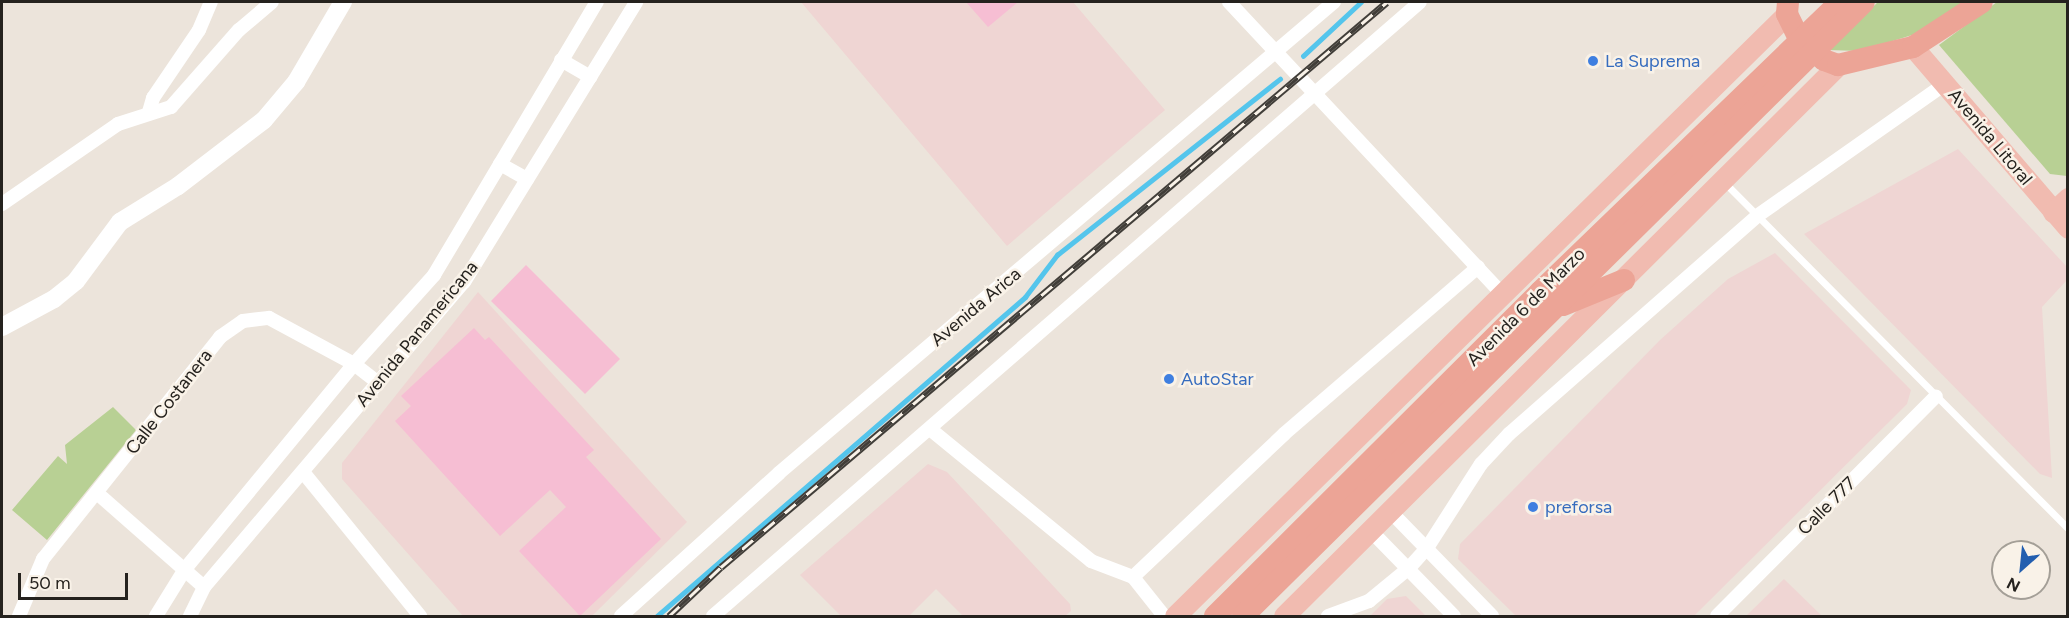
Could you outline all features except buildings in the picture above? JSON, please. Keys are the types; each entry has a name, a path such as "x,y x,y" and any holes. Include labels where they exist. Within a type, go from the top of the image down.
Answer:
{"highway":[{"name":"Avenida 6 de Marzo","path":"1243,616 1553,309 1806,46 1840,2"},
{"name":"Avenida 6 de Marzo","path":"1215,616 1540,292 1806,46 1863,2"},
{"path":"1787,8 1806,46 1838,65 1913,47 1937,34 1982,2"},
{"path":"1553,309 1624,280"}],"main road":[{"path":"2,327 54,299 76,281 120,222 178,186 264,120 296,82 343,2"},
{"name":"Avenida 6 de Marzo","path":"1175,616 1787,8"},
{"name":"Avenida Litoral","path":"1913,47 2060,205 2067,228"},
{"path":"1284,616 1838,65"}],"street":[{"path":"148,112 153,98 199,30 211,2"},
{"path":"2,204 118,124 148,112 171,107 188,92 239,30 272,2"},
{"name":"Avenida Panamericana","path":"156,616 184,569 354,364 434,274 597,2"},
{"name":"Avenida Panamericana","path":"190,616 204,587 457,290 636,2"},
{"path":"1229,2 1275,53 1316,92 1502,293"},
{"name":"Avenida Arica","path":"621,616 779,473 1334,2"},
{"path":"713,616 1420,2"},
{"path":"561,60 590,77"},
{"path":"1328,616 1369,602 1408,568 1427,548 1481,464 1509,434 1757,216 1945,84"},
{"path":"500,164 527,179"},
{"path":"1133,577 1284,434 1478,267"},
{"path":"434,274 457,290"},
{"name":"Calle Costanera","path":"19,616 43,559 220,337 243,321 269,318 354,364 378,383"},
{"name":"Calle 777","path":"1717,616 1936,396"},
{"path":"930,429 1091,561 1133,577 1164,616"},
{"path":"303,471 420,616"},
{"path":"97,493 204,587"},
{"path":"1389,510 1492,616"},
{"path":"1370,530 1454,616"}],"lane":[{"path":"1722,180 2067,528"}],"shaded area":[{"path":"801,2 1073,2 1165,110 1007,246"},
{"path":"1958,149 2067,267 2067,280 2042,307 2052,478 2040,474 1804,234"},
{"path":"1775,253 1911,390 1907,404 1694,616 1516,616 1458,559 1460,544 1660,340 1728,279"},
{"path":"478,292 687,522 592,616 463,616 342,479 342,463"},
{"path":"928,464 947,472 1070,604 1071,611 1065,616 963,616 936,589 909,616 841,616 800,575"},
{"path":"1784,579 1822,616 1746,616"},
{"path":"1406,596 1426,616 1370,616 1387,599"}],"green space":[{"path":"1878,2 1968,2 1922,32 1860,51 1828,50"},
{"path":"1997,2 2067,2 2067,176 2050,174 1939,45"},
{"path":"113,407 136,430 47,540 12,510 58,456 67,464 65,445"}],"waterway":[{"path":"1303,56 1361,2"},
{"path":"657,616 1025,297 1057,255 1280,79"}],"railway":[{"path":"669,616 721,567 1387,2"}],"place":[{"name":"La Suprema","path":"1593,61"},
{"name":"AutoStar","path":"1169,379"},
{"name":"preforsa","path":"1533,507"}]}
